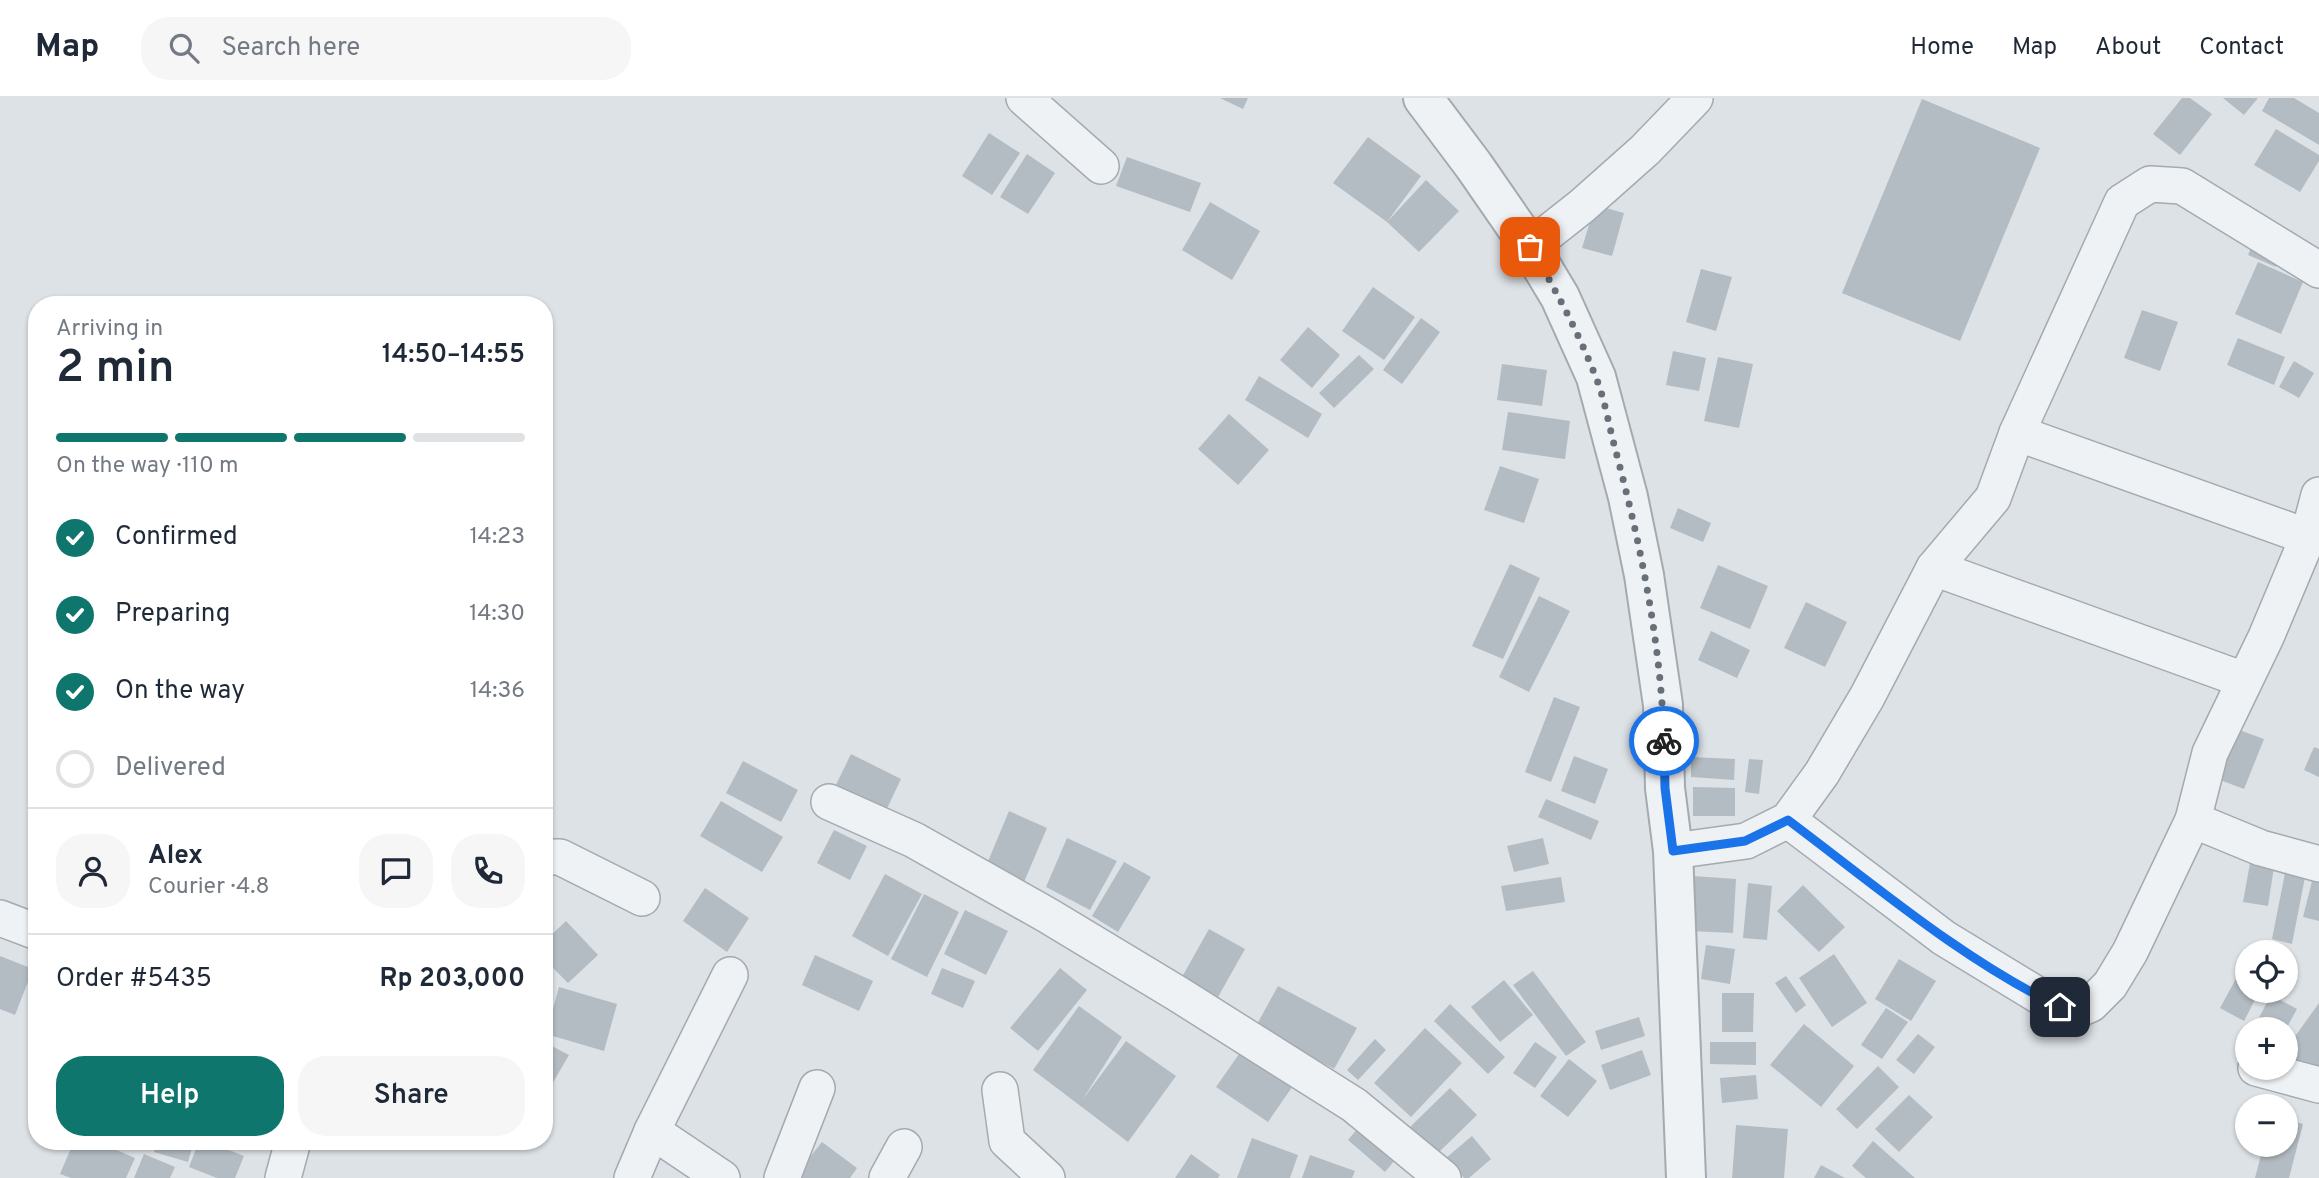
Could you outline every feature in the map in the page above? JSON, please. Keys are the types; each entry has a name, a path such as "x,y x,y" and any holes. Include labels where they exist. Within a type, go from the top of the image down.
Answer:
{"street":[{"path":"1024,98 1101,166"},
{"path":"1423,98 1530,247 1560,297 1596,377 1628,497 1644,575 1662,705 1665,788 1673,851 1686,1178"},
{"path":"1530,247 1582,206 1645,150 1695,98"},
{"path":"1673,851 1745,841 1788,820 1822,773 1867,697 1934,568 1993,498 2017,433 2122,202 2150,184 2182,186 2319,270"},
{"path":"2017,433 2308,537"},
{"path":"1788,820 1944,938 2040,997 2075,1012 2091,1004 2110,985 2130,952 2193,820 2210,753 2266,637 2308,537 2319,495"},
{"path":"1934,568 2244,680"},
{"path":"829,802 914,840 1047,915 1178,994 1354,1105 1443,1178"},
{"path":"2193,820 2261,848 2319,864"},
{"path":"553,857 560,857 642,898"},
{"path":"0,918 28,929"},
{"path":"632,1178 652,1131 730,975"},
{"path":"2298,1079 2319,1085"},
{"path":"782,1178 817,1088"},
{"path":"1000,1090 1007,1141 1047,1178"},
{"path":"652,1131 722,1178"},
{"path":"887,1178 904,1147"},
{"path":"283,1178 291,1150"}],"building":[{"path":"1220,98 1248,98 1243,109"},
{"path":"2182,98 2190,98 2212,114 2180,155 2153,134"},
{"path":"2223,98 2258,98 2244,115"},
{"path":"2269,98 2294,98 2319,113 2319,145 2262,111"},
{"path":"1922,99 2040,148 1960,341 1842,293"},
{"path":"2276,129 2319,155 2319,161 2300,192 2254,165"},
{"path":"989,133 1020,153 992,195 962,176"},
{"path":"1368,137 1421,176 1387,222 1333,183"},
{"path":"1027,154 1055,173 1028,214 1000,197"},
{"path":"1127,157 1201,183 1190,212 1116,186"},
{"path":"1426,180 1459,211 1419,252 1387,222"},
{"path":"1210,202 1260,231 1232,280 1182,250"},
{"path":"1595,205 1624,213 1612,256 1582,248"},
{"path":"2253,243 2281,254 2276,267 2248,255"},
{"path":"2258,262 2303,282 2281,334 2235,314"},
{"path":"1701,269 1732,277 1716,331 1686,322"},
{"path":"1373,287 1415,317 1384,360 1342,331"},
{"path":"2142,310 2178,322 2160,371 2124,358"},
{"path":"1421,318 1440,332 1402,384 1383,370"},
{"path":"1308,327 1340,355 1312,388 1280,360"},
{"path":"2238,338 2285,357 2274,385 2227,365"},
{"path":"1673,351 1706,358 1699,391 1666,385"},
{"path":"1359,355 1374,369 1334,408 1319,393"},
{"path":"1718,357 1753,364 1739,428 1704,421"},
{"path":"2294,361 2314,373 2299,398 2279,387"},
{"path":"1502,364 1547,370 1542,406 1497,400"},
{"path":"1259,376 1322,414 1308,438 1245,400"},
{"path":"1508,412 1570,421 1565,459 1502,450"},
{"path":"1229,414 1269,450 1238,485 1198,449"},
{"path":"1500,466 1539,479 1524,523 1484,510"},
{"path":"1678,508 1711,523 1703,542 1670,528"},
{"path":"1510,564 1540,578 1503,659 1472,646"},
{"path":"1718,565 1768,586 1750,629 1700,608"},
{"path":"1539,596 1570,611 1529,692 1499,677"},
{"path":"1806,602 1847,622 1825,667 1784,648"},
{"path":"1711,631 1750,650 1737,678 1698,660"},
{"path":"1554,697 1580,707 1551,782 1525,772"},
{"path":"2231,727 2264,739 2244,789 2212,777"},
{"path":"2314,747 2319,749 2319,777 2304,770"},
{"path":"851,754 901,779 883,817 832,793"},
{"path":"1574,756 1608,769 1595,804 1561,791"},
{"path":"1691,757 1735,759 1734,780 1691,777"},
{"path":"1749,759 1763,760 1759,794 1745,792"},
{"path":"743,761 798,790 781,822 726,793"},
{"path":"1693,787 1735,788 1735,816 1693,816"},
{"path":"1546,799 1599,821 1591,840 1538,817"},
{"path":"721,801 783,837 762,872 700,836"},
{"path":"1009,811 1047,828 1024,882 986,866"},
{"path":"834,830 867,846 850,880 817,863"},
{"path":"1067,838 1117,861 1090,910 1046,887"},
{"path":"1543,838 1549,864 1514,872 1507,846"},
{"path":"1124,862 1151,877 1118,932 1092,916"},
{"path":"2250,863 2274,867 2268,906 2243,902"},
{"path":"2286,868 2306,872 2293,940 2272,939"},
{"path":"2314,873 2319,874 2319,921 2303,917"},
{"path":"885,874 922,894 888,956 852,936"},
{"path":"1693,876 1736,879 1733,933 1690,931"},
{"path":"1561,877 1565,902 1506,911 1501,886"},
{"path":"1748,883 1772,886 1767,940 1743,938"},
{"path":"1803,885 1845,927 1819,952 1777,911"},
{"path":"705,888 749,918 727,952 683,921"},
{"path":"924,894 959,912 927,977 891,959"},
{"path":"965,910 1008,931 986,975 944,954"},
{"path":"566,921 598,955 568,983 553,968 553,933"},
{"path":"1209,929 1245,949 1218,997 1182,977"},
{"path":"1706,945 1735,949 1730,984 1701,979"},
{"path":"1834,954 1867,1003 1832,1027 1799,978"},
{"path":"815,955 873,981 859,1011 802,985"},
{"path":"0,956 28,967 28,982 15,1015 0,1009"},
{"path":"1899,959 1936,981 1911,1021 1875,999"},
{"path":"942,968 975,981 963,1008 931,994"},
{"path":"1060,968 1087,990 1038,1051 1010,1028"},
{"path":"1533,971 1586,1042 1566,1056 1513,985"},
{"path":"1786,976 1806,1005 1796,1013 1775,983"},
{"path":"1504,980 1533,1015 1500,1042 1471,1007"},
{"path":"2235,980 2235,1003 2253,1003 2246,1017 2237,1017 2220,1008"},
{"path":"1278,986 1357,1028 1334,1069 1256,1026"},
{"path":"559,987 617,1004 604,1051 553,1036 553,1009"},
{"path":"1722,993 1754,993 1753,1032 1722,1032"},
{"path":"2267,1003 2286,1003 2297,1009 2293,1017 2259,1017"},
{"path":"2319,1003 2319,1076 2298,1061 2298,1032"},
{"path":"1450,1004 1505,1057 1488,1074 1434,1021"},
{"path":"1079,1006 1122,1037 1083,1099 1126,1041 1176,1076 1128,1142 1033,1070"},
{"path":"1886,1008 1908,1022 1882,1059 1861,1045"},
{"path":"1639,1017 1645,1036 1601,1050 1595,1031"},
{"path":"1804,1024 1854,1066 1821,1107 1770,1065"},
{"path":"1425,1028 1462,1063 1411,1117 1374,1083"},
{"path":"1918,1034 1935,1047 1914,1074 1896,1060"},
{"path":"1375,1039 1386,1050 1358,1080 1347,1070"},
{"path":"1535,1042 1557,1057 1535,1088 1513,1073"},
{"path":"1710,1042 1756,1042 1756,1065 1710,1064"},
{"path":"1246,1044 1297,1080 1268,1122 1216,1087"},
{"path":"553,1047 569,1055 553,1082"},
{"path":"1642,1050 1651,1075 1610,1090 1601,1065"},
{"path":"1569,1059 1597,1081 1568,1117 1540,1096"},
{"path":"1878,1066 1899,1087 1857,1129 1836,1109"},
{"path":"1756,1075 1758,1099 1722,1103 1720,1078"},
{"path":"1450,1088 1477,1115 1436,1155 1409,1128"},
{"path":"1909,1095 1933,1117 1899,1152 1875,1129"},
{"path":"2298,1123 2303,1124 2298,1143"},
{"path":"1736,1125 1788,1129 1784,1178 1732,1178"},
{"path":"1358,1128 1395,1160 1385,1172 1348,1140"},
{"path":"1472,1136 1491,1159 1469,1178 1464,1178 1446,1158"},
{"path":"1252,1138 1298,1155 1290,1178 1237,1178"},
{"path":"1873,1141 1915,1178 1866,1178 1852,1166"},
{"path":"822,1142 857,1168 850,1178 795,1176"},
{"path":"70,1150 117,1150 135,1158 126,1178 71,1178 60,1174"},
{"path":"155,1150 191,1150 188,1162"},
{"path":"196,1150 229,1150 244,1156 235,1178 217,1178 189,1167"},
{"path":"144,1154 175,1167 170,1178 134,1178"},
{"path":"1191,1154 1220,1175 1218,1178 1175,1178"},
{"path":"1310,1155 1355,1171 1352,1178 1302,1178"},
{"path":"2261,1157 2294,1157 2289,1178 2255,1178"},
{"path":"1821,1165 1845,1178 1814,1178"}],"way so far":[{"path":"1530,247 1560,297 1596,377 1628,497 1644,575 1662,705 1664,741"}],"route":[{"path":"1664,741 1665,788 1673,851 1745,841 1788,820 1944,938 2060,1007"}]}
